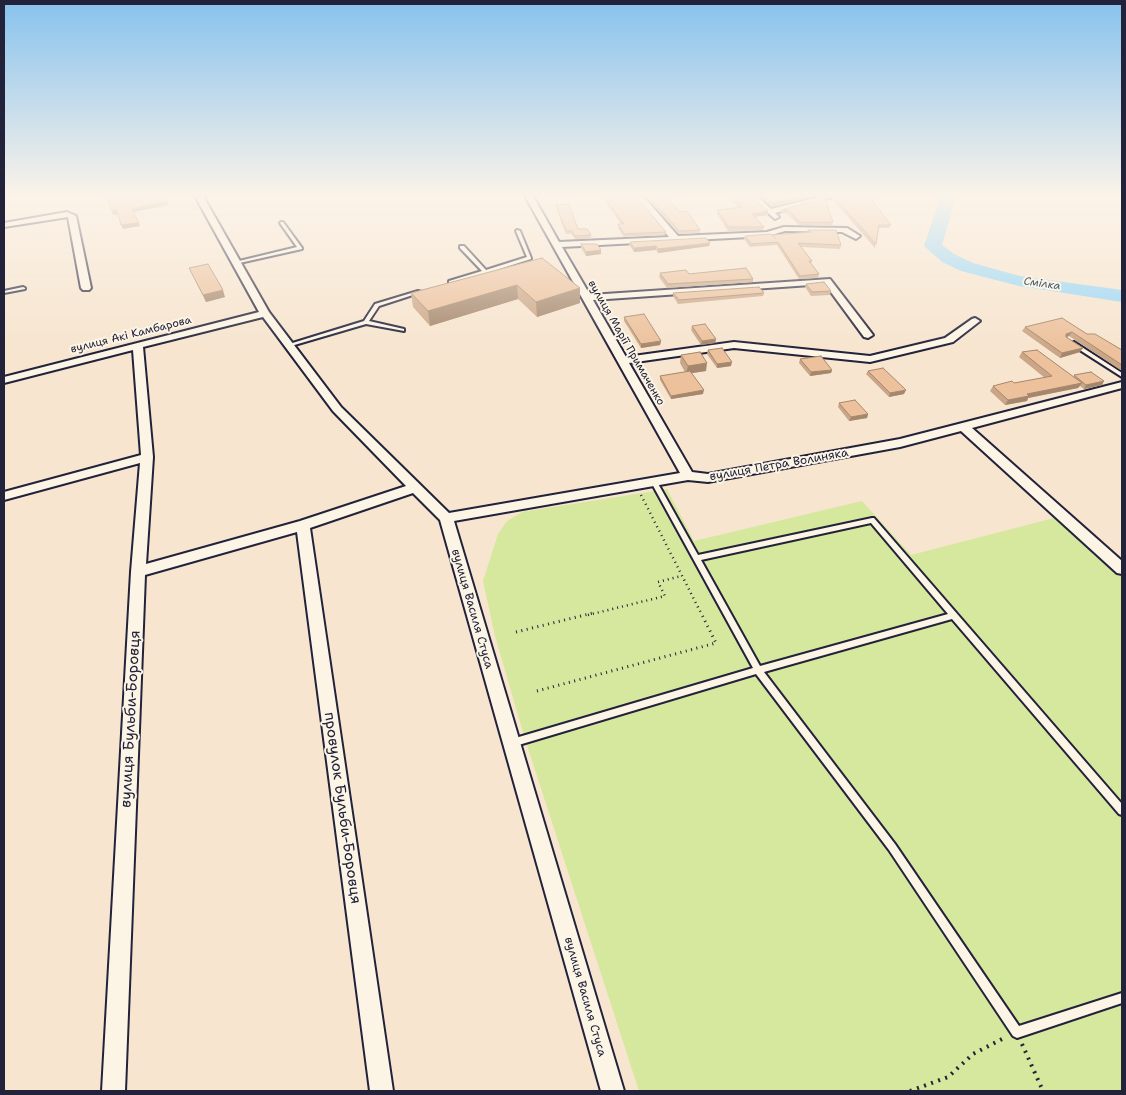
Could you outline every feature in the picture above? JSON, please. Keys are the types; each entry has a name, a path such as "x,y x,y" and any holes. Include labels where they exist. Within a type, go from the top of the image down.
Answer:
{"street":[{"path":"78,247 86,288"},
{"name":"вулиця Василя Стуса","path":"228,247 265,313 337,409 446,518 613,1091"},
{"name":"вулиця Марії Примаченко","path":"557,247 688,476"},
{"path":"586,298 827,281 868,335"},
{"name":"вулиця Акі Камбарова","path":"4,380 265,313"},
{"path":"621,361 734,345 870,359 949,340 975,321"},
{"name":"вулиця Бульби-Боровця","path":"113,1091 138,572 147,457 138,346"},
{"name":"вулиця Петра Волиняка","path":"446,518 688,476 708,478 900,443 1122,385"},
{"path":"964,427 1120,564"},
{"path":"4,496 147,457"},
{"path":"138,572 303,525 417,488"},
{"name":"провулок Бульби-Боровця","path":"303,525 382,1091"}],"lane":[{"path":"237,263 299,247"},
{"path":"462,247 485,272"},
{"path":"449,283 529,258 525,247"},
{"path":"4,292 22,288"},
{"path":"366,322 377,305 422,291"},
{"path":"289,345 366,322 402,330"},
{"path":"1068,340 1122,375"},
{"path":"654,482 758,670 892,847 1017,1032 1122,998"},
{"path":"696,558 872,520 1122,811"},
{"path":"511,743 758,670 954,615"}],"path":[{"path":"538,691 716,643 636,485"},
{"path":"516,632 665,596 658,582 682,576"},
{"path":"910,1091 948,1077 973,1054 1017,1032 1043,1091"}],"green space":[{"path":"667,489 694,541 862,501 911,555 1058,517 1122,576 1122,1091 639,1091 525,739 495,636 483,581 498,534 507,521 522,512"}],"building":[{"path":"583,247 599,247 601,250 586,252"},
{"path":"657,247 674,247 658,249"},
{"path":"781,247 801,247 819,274 800,276"},
{"path":"542,258 580,288 536,302 517,285 428,311 411,293"},
{"path":"208,264 223,290 203,295 189,268"},
{"path":"746,268 753,279 668,284 660,273 686,270 689,274"},
{"path":"824,282 831,291 812,292 806,284"},
{"path":"759,287 764,293 679,300 673,293"},
{"path":"644,314 661,341 641,344 624,317"},
{"path":"1062,318 1087,334 1095,334 1122,350 1122,365 1072,332 1066,334 1066,337 1083,348 1062,353 1025,327"},
{"path":"705,324 716,339 702,341 692,326"},
{"path":"722,348 732,362 717,364 708,350"},
{"path":"1037,350 1082,383 1027,394 1029,396 1008,400 993,386 1012,381 1014,383 1052,376 1022,352"},
{"path":"700,352 707,363 688,366 681,355"},
{"path":"821,356 832,370 811,372 800,359"},
{"path":"883,368 906,390 890,393 868,371"},
{"path":"690,371 704,390 671,396 660,376"},
{"path":"1091,372 1104,381 1086,385 1074,375"},
{"path":"855,400 868,414 851,417 839,403"}],"waterway":[{"name":"Смілка","path":"934,247 948,258 967,267 1019,281 1122,296"}]}
